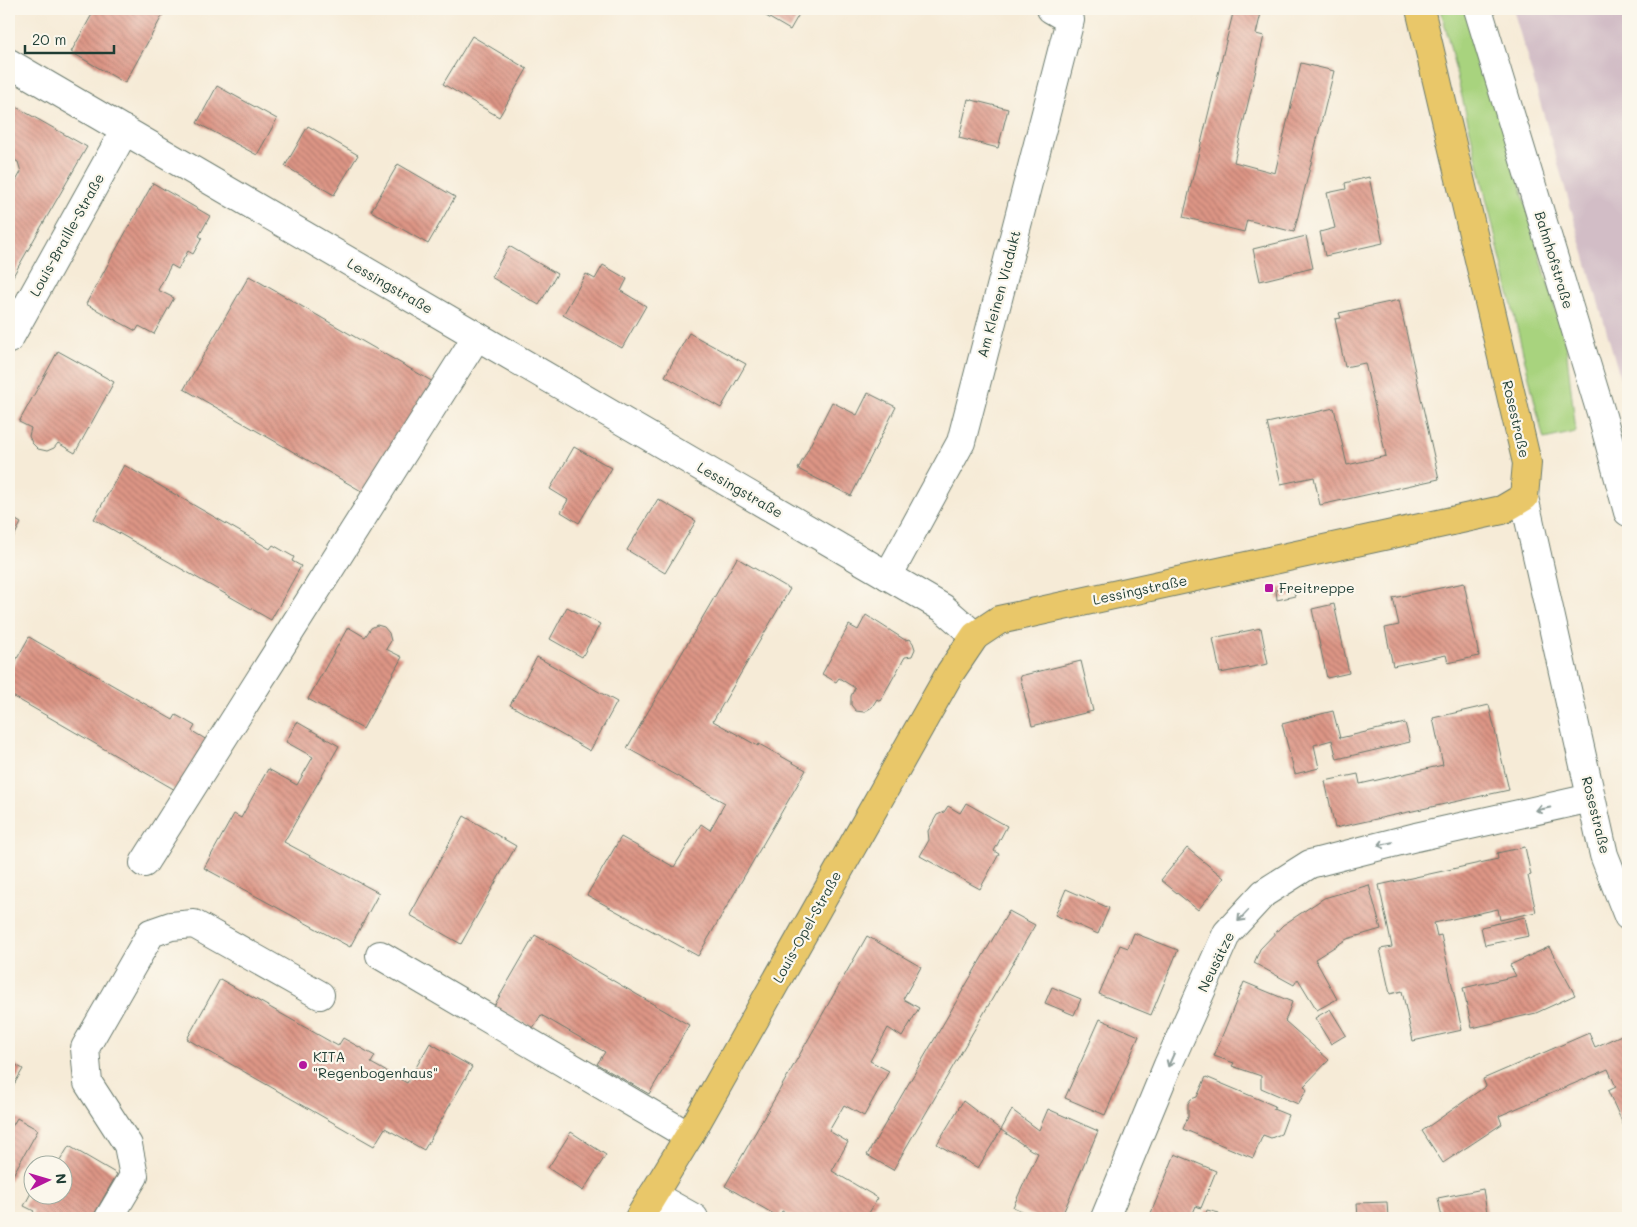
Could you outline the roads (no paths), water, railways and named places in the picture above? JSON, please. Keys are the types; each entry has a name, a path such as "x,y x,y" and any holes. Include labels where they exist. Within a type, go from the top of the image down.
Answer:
{"main road":[{"name":"Rosestraße","path":"1420,9 1526,463 1524,497"},
{"name":"Lessingstraße","path":"975,636 999,620 1502,510 1524,497"},
{"name":"Louis-Opel-Straße","path":"639,1218 688,1136 945,682 975,636"}],"street":[{"name":"Am Kleinen Viadukt","path":"888,576 961,442 1070,20 1051,9"},
{"name":"Bahnhofstraße","path":"1478,9 1602,416 1628,512"},
{"name":"Lessingstraße","path":"9,63 943,608 975,636"},
{"name":"Louis-Braille-Straße","path":"9,339 125,130"},
{"path":"144,863 477,336"},
{"name":"Rosestraße","path":"1524,497 1604,854 1628,916"},
{"name":"Neusätze","path":"1105,1218 1168,1066 1227,933 1264,893 1310,864 1416,837 1591,798"},
{"path":"109,1218 134,1176 128,1145 88,1083 85,1048 151,933 171,926 194,924 320,995"},
{"path":"380,955 688,1136"},
{"path":"654,1195 694,1218"}],"place":[{"name":"Freitreppe","path":"1269,588"},
{"name":"KITA \"Regenbogenhaus\"","path":"303,1065"}]}
